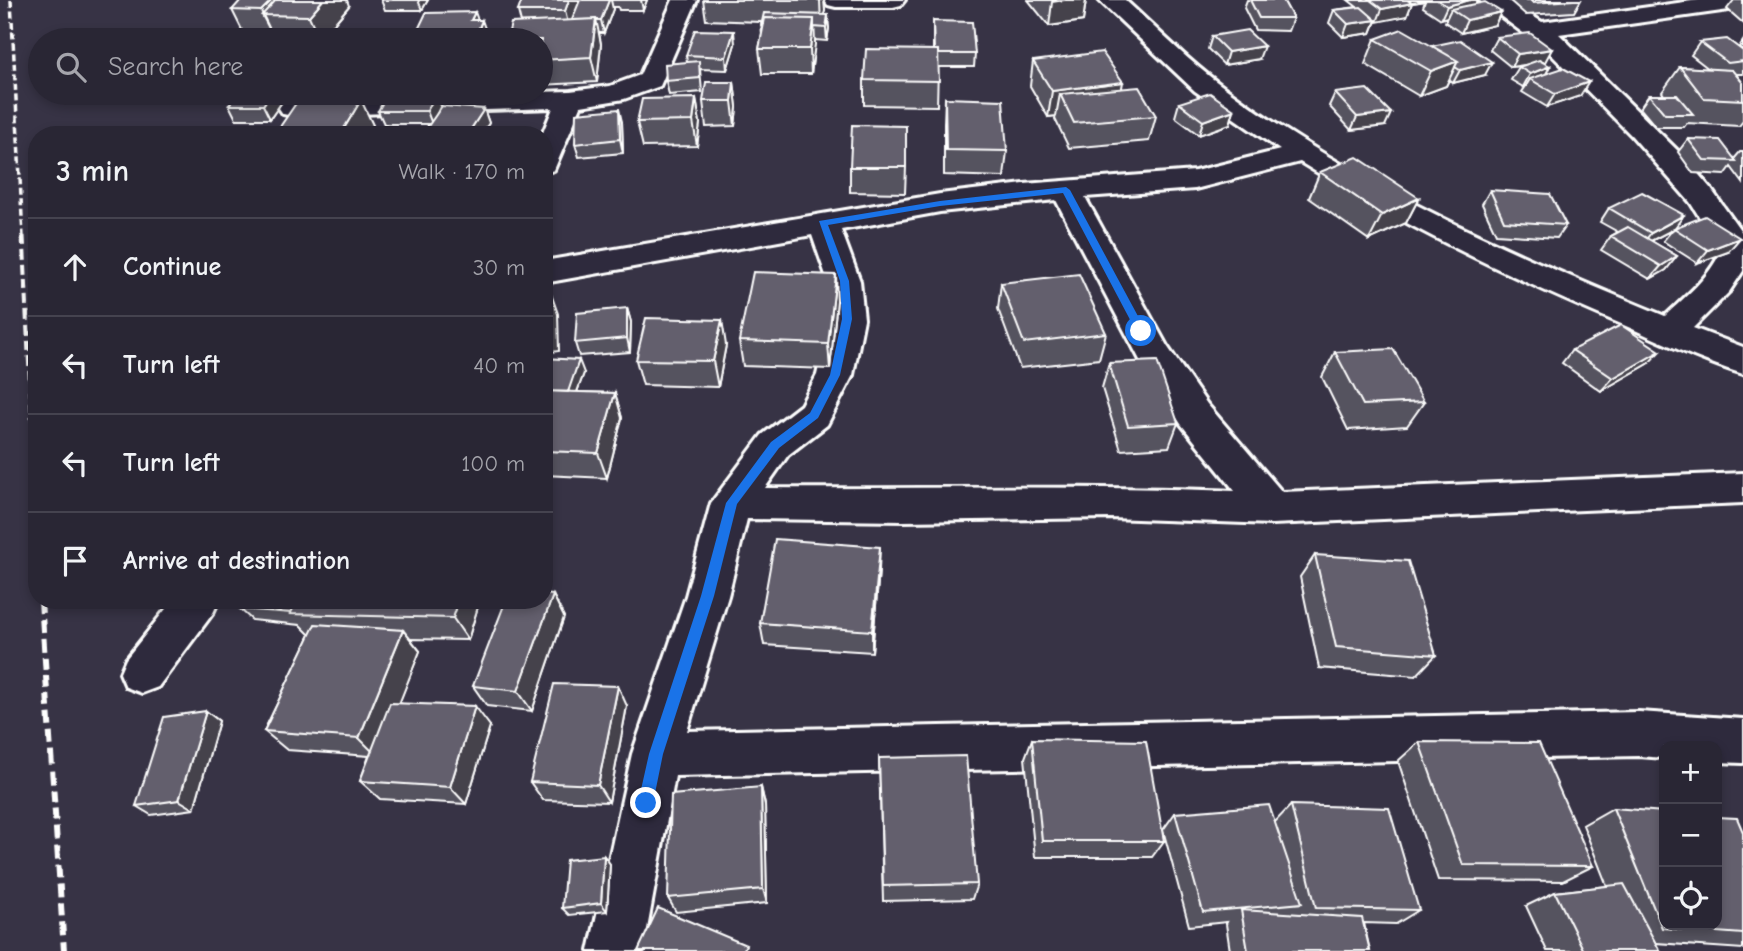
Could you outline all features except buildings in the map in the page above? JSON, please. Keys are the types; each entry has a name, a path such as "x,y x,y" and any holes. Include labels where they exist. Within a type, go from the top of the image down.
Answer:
{"street":[{"path":"553,99 615,93 651,80 685,0"},
{"path":"836,0 893,0"},
{"path":"1111,0 1215,94 1301,153 1450,234 1606,306 1743,361"},
{"path":"1491,0 1538,30 1682,170 1706,198 1737,251 1732,265 1720,281 1669,331"},
{"path":"1538,30 1743,1"},
{"path":"553,142 570,99"},
{"path":"293,107 362,105"},
{"path":"553,270 940,203 1195,180 1231,173 1301,153"},
{"path":"1066,190 1153,353 1195,414 1272,508"},
{"path":"616,951 656,754 707,596 731,503 775,445 814,415 835,375 847,319 844,281 823,223"},
{"path":"731,503 904,505 1110,502 1272,508 1743,488"},
{"path":"142,673 191,609"},
{"path":"656,754 1639,734 1743,741"}],"railway":[{"path":"11,0 23,237"},
{"path":"23,236 28,334"},
{"path":"42,609 64,951"}],"route":[{"path":"646,803 656,754 707,596 731,503 775,445 814,415 835,375 847,319 844,281 823,223 940,203 1066,190 1141,331"}]}
